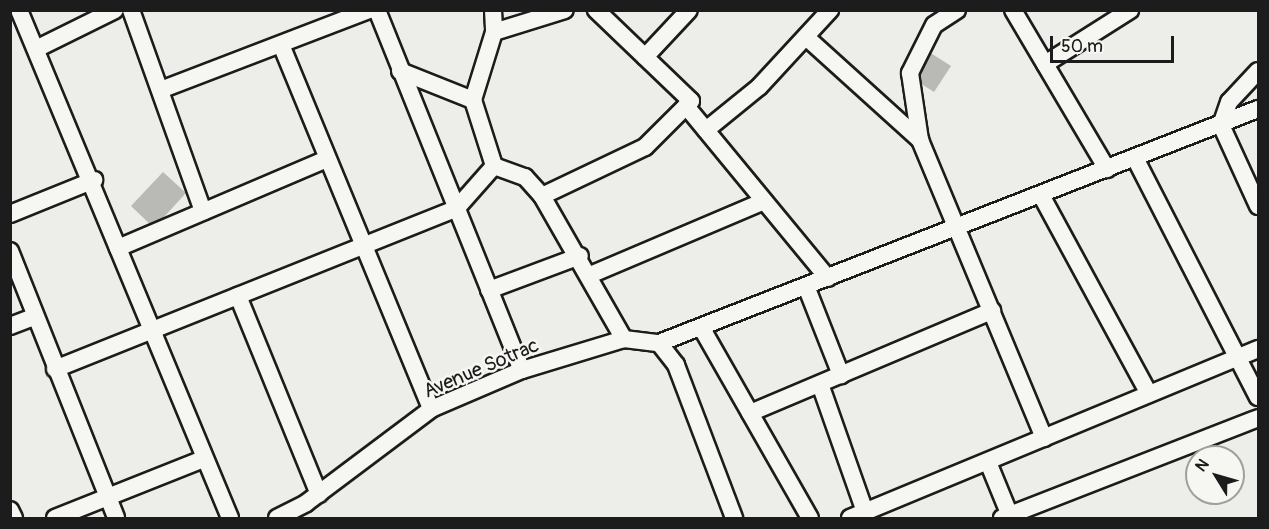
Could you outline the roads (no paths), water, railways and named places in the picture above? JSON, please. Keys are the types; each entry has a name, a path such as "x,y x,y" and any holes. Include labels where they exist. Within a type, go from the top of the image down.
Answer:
{"street":[{"path":"20,10 94,180 118,249 203,459 230,519"},
{"path":"36,49 115,10"},
{"path":"131,10 163,89 203,212"},
{"path":"163,89 282,47 369,10"},
{"path":"377,10 522,370"},
{"path":"493,10 494,32 473,100 494,166"},
{"path":"494,32 566,10"},
{"path":"542,196 645,147 691,101 596,10"},
{"path":"645,57 689,10"},
{"path":"706,130 759,87 830,10"},
{"path":"957,10 934,25 910,73 920,140 1044,438"},
{"path":"1013,10 1107,169"},
{"path":"1045,64 1130,10"},
{"path":"806,37 920,140"},
{"path":"282,47 431,409"},
{"path":"400,71 473,100"},
{"path":"1258,71 1229,102 1221,125 1258,206"},
{"path":"686,106 828,278"},
{"path":"730,517 676,365 659,343 1258,110"},
{"path":"1135,158 1241,357 1258,397"},
{"path":"118,249 327,159"},
{"path":"56,369 456,209 494,166"},
{"path":"494,166 525,177 542,196 580,256 624,339"},
{"path":"10,214 94,180"},
{"path":"1041,195 1149,394"},
{"path":"590,275 764,201"},
{"path":"10,251 34,317 116,519"},
{"path":"489,290 580,256"},
{"path":"806,286 841,375"},
{"path":"238,296 319,494"},
{"path":"750,413 992,311"},
{"path":"10,326 34,317"},
{"path":"701,327 810,519"},
{"name":"Avenue Sotrac","path":"277,519 319,494 431,409 522,370 624,339 659,343"},
{"path":"820,384 858,515 1258,349"},
{"path":"988,462 1008,518 1258,418"},
{"path":"55,519 203,459"},
{"path":"10,510 14,519"}]}
